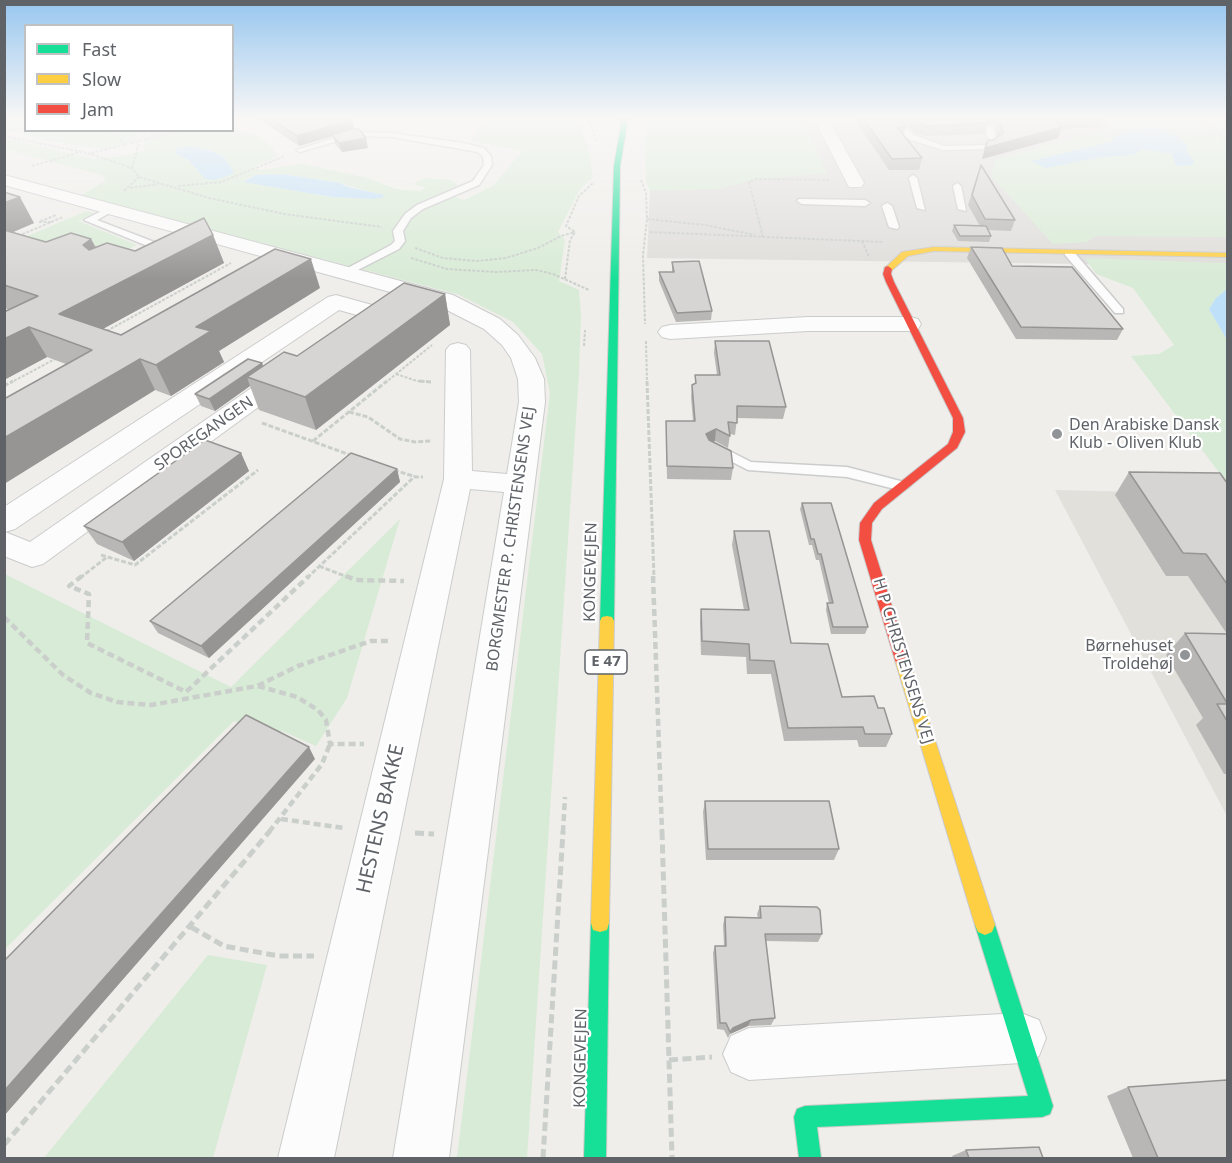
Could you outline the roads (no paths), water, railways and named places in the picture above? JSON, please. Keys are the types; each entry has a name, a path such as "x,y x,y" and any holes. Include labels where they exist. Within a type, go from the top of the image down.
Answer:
{"main road":[{"name":"KONGEVEJEN","path":"595,1158 617,171"},
{"name":"H P CHRISTENSENS VEJ","path":"810,1158 805,1117 1042,1106 865,540 866,523 878,506 953,446 959,432 958,418 887,273 889,266 905,254 934,249 1227,255"}],"street":[{"path":"843,171 847,181"},
{"name":"BORGMESTER P. CHRISTENSENS VEJ","path":"20,175 121,199 345,289 378,282 445,300 470,311 501,332 524,358 531,379 532,402 421,1158"},
{"path":"4,522 336,302 345,289"},
{"name":"SPOREGANGEN","path":"4,543 32,556 375,313 345,289"},
{"path":"670,332 807,324 910,324"},
{"name":"HESTENS BAKKE","path":"306,1158 435,582 441,478 459,439 452,356"},
{"path":"441,478 519,484"},
{"path":"749,1054 1021,1038"}],"lane":[{"path":"345,289 395,247 400,241 398,231 408,216 420,207 476,183 484,171"},
{"path":"912,178 922,208"},
{"path":"957,186 963,209"},
{"path":"121,199 89,220 158,247 134,259"},
{"path":"802,201 865,203"},
{"path":"887,206 894,227"},
{"path":"1069,253 1119,311"},
{"path":"714,447 748,466 847,472 903,486"}],"water":[{"path":"198,171 234,172 215,180 205,179"},
{"path":"283,174 340,183 384,195 382,198 372,199 332,197 244,182 255,175"},
{"path":"1227,289 1227,340 1209,309 1216,298"}],"place":[{"name":"Den Arabiske Dansk Klub - Oliven Klub","path":"1057,434"},
{"name":"Børnehuset Troldehøj","path":"1185,655"}]}
